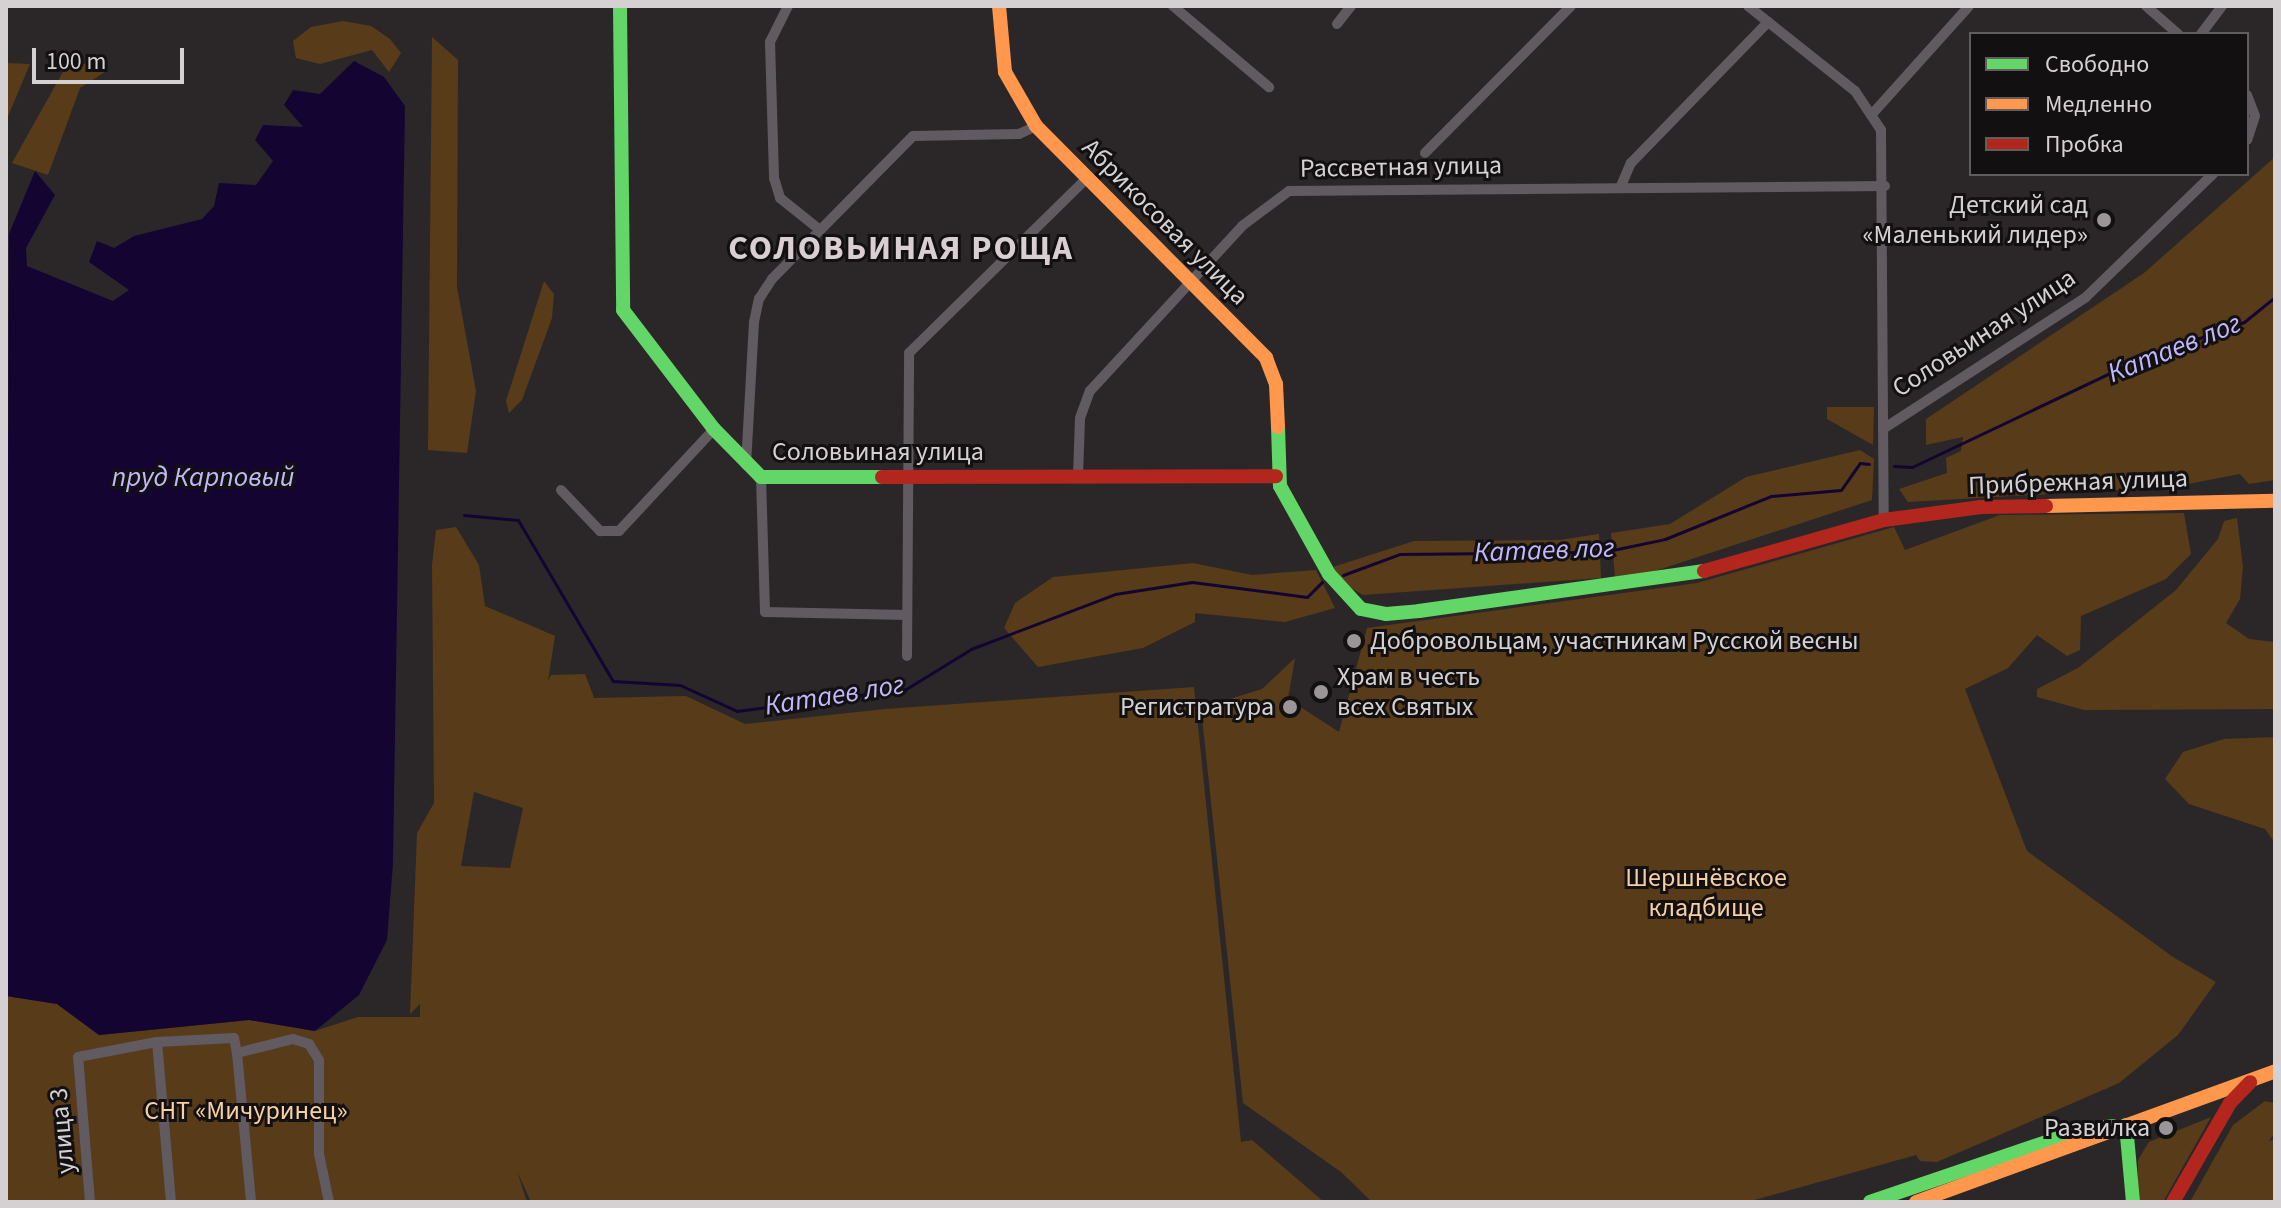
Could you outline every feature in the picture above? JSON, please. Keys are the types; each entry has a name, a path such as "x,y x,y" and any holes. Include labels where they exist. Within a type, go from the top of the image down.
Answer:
{"street":[{"name":"Соловьиная улица","path":"620,6 623,310 714,429 761,477 1276,476"},
{"path":"788,6 770,42 774,178 780,198 820,230"},
{"name":"Абрикосовая улица","path":"999,6 1005,72 1036,126 1194,282 1273,371 1276,476"},
{"path":"1173,6 1269,87"},
{"path":"1337,24 1351,6"},
{"path":"1425,153 1571,6"},
{"path":"1748,6 1874,112 1884,144 1884,520"},
{"path":"1874,112 1969,6"},
{"path":"2146,6 2176,32"},
{"path":"2202,32 2222,6"},
{"path":"1621,186 1631,163 1768,22"},
{"path":"2249,100 2255,116 2249,134"},
{"path":"746,465 759,299 820,230 913,136 930,132 1019,134 1036,126"},
{"name":"Соловьиная улица","path":"1883,429 2086,297 2211,176"},
{"path":"907,656 908,362 913,346 1087,178"},
{"name":"Рассветная улица","path":"1078,476 1085,398 1256,213 1289,191 1885,186"},
{"path":"561,490 600,531 613,533 625,526 714,429"},
{"name":"Прибрежная улица","path":"1276,476 1340,589 1361,609 1386,614 1683,577 1884,520 1981,507 2275,501"},
{"path":"761,477 765,612 907,615"},
{"path":"171,1202 157,1042 234,1038 251,1202"},
{"path":"237,1053 293,1039 309,1044 319,1060 319,1154 329,1202"},
{"name":"улица 3","path":"90,1202 78,1057 157,1042"},
{"path":"1916,1202 2275,1071"},
{"path":"2173,1202 2230,1103 2253,1079"},
{"path":"1870,1202 2082,1130 2126,1125"},
{"path":"2126,1125 2133,1202"}],"green space":[{"path":"343,21 371,26 390,39 401,53 389,72 372,50 320,64 296,58 293,41 311,27"},
{"path":"432,37 458,60 457,287 476,391 467,453 428,450"},
{"path":"103,58 105,72 80,88 48,175 12,163 69,61 84,64"},
{"path":"6,63 30,64 6,121"},
{"path":"2275,157 2275,480 2249,484 2240,474 2172,487 1908,502 1899,489 1947,473 1946,458 1961,451 1963,437 1926,445 1926,419 2144,273"},
{"path":"544,281 554,294 552,318 522,400 509,413 506,401"},
{"path":"1827,407 1874,407 1873,445 1827,419"},
{"path":"1860,450 1874,459 1872,500 1646,574 1615,577 1611,533 1670,524 1746,477"},
{"name":"Шершнёвское кладбище","path":"2184,513 2191,554 2166,579 2081,616 2080,650 2067,656 2037,635 2008,668 1965,689 2027,851 2173,957 2216,982 2178,1035 2119,1083 1937,1162 1920,1161 1916,1155 1747,1202 1372,1202 1341,1172 1243,1103 1201,708 1262,689 1295,658 1288,699 1339,732 1367,628 1697,583 1894,527 1905,550 2000,515"},
{"path":"2237,518 2243,567 2240,599 2226,623 2249,639 2275,642 2275,709 2084,710 2037,697 2037,689 2078,668 2176,590 2218,539 2224,521"},
{"name":"СНТ «Мичуринец»","path":"456,527 479,565 485,606 555,636 548,681 551,675 585,674 594,698 686,696 745,724 885,709 1194,687 1241,1142 1252,1140 1324,1202 531,1202 517,1171 527,1202 6,1202 6,996 57,1004 99,1035 249,1020 315,1031 358,1017 420,1017 420,1004 410,1014 417,833 434,803 432,565 436,530","holes":["474,792 523,808 510,868 461,866"]},
{"path":"1599,534 1601,578 1363,595 1346,585 1333,567 1414,541 1559,540"},
{"path":"1193,563 1252,575 1316,570 1335,608 1285,622 1195,613 1195,622 1143,648 1038,667 1004,628 1015,603 1053,577"},
{"path":"2275,737 2275,843 2265,829 2189,804 2165,779 2183,752 2224,739"},
{"path":"2265,1101 2275,1103 2275,1132 2269,1141 2275,1139 2275,1202 2190,1202 2233,1125"},
{"path":"2211,1117 2163,1202 2138,1202 2138,1160 2149,1142"}],"water":[{"name":"пруд Карповый","path":"354,61 384,77 405,106 393,863 387,940 359,995 315,1031 249,1020 99,1035 57,1004 6,996 9,234 35,171 55,195 26,248 27,266 113,301 129,290 89,262 97,241 114,248 134,236 202,219 214,206 219,183 256,185 273,161 255,140 263,125 303,127 284,105 293,90 320,94"}],"waterway":[{"name":"Катаев лог","path":"1894,466 1912,467 2133,362 2244,322 2275,297"},
{"name":"Катаев лог","path":"1343,575 1400,554 1603,552 1665,539 1771,496 1841,490 1860,463 1869,464"},
{"name":"Катаев лог","path":"464,515 518,520 613,681 680,685 737,711 906,689 971,649 1115,594 1192,582 1307,597 1322,582"}],"traffic: fast":[{"path":"620,6 623,310 714,429 761,477 882,477"},
{"path":"1278,427 1280,486 1329,574 1361,609 1386,614 1419,611 1704,571"},
{"path":"2126,1125 2133,1202"},
{"path":"1870,1202 2082,1130 2113,1126"}],"traffic: slow":[{"path":"999,6 1005,72 1036,126 1266,358 1276,384 1278,427"},
{"path":"2046,506 2275,501"},
{"path":"1916,1202 2275,1071"}],"traffic: jam":[{"path":"882,477 1276,476"},
{"path":"1704,571 1884,520 1981,507 2046,506"},
{"path":"2173,1202 2230,1103 2250,1082"}],"place":[{"name":"Детский сад «Маленький лидер»","path":"2104,220"},
{"name":"Добровольцам, участникам Русской весны","path":"1354,641"},
{"name":"Храм в честь всех Святых","path":"1321,692"},
{"name":"Регистратура","path":"1290,707"},
{"name":"Развилка","path":"2166,1128"}],"district":[{"name":"СОЛОВЬИНАЯ РОЩА","path":"901,249"}]}
